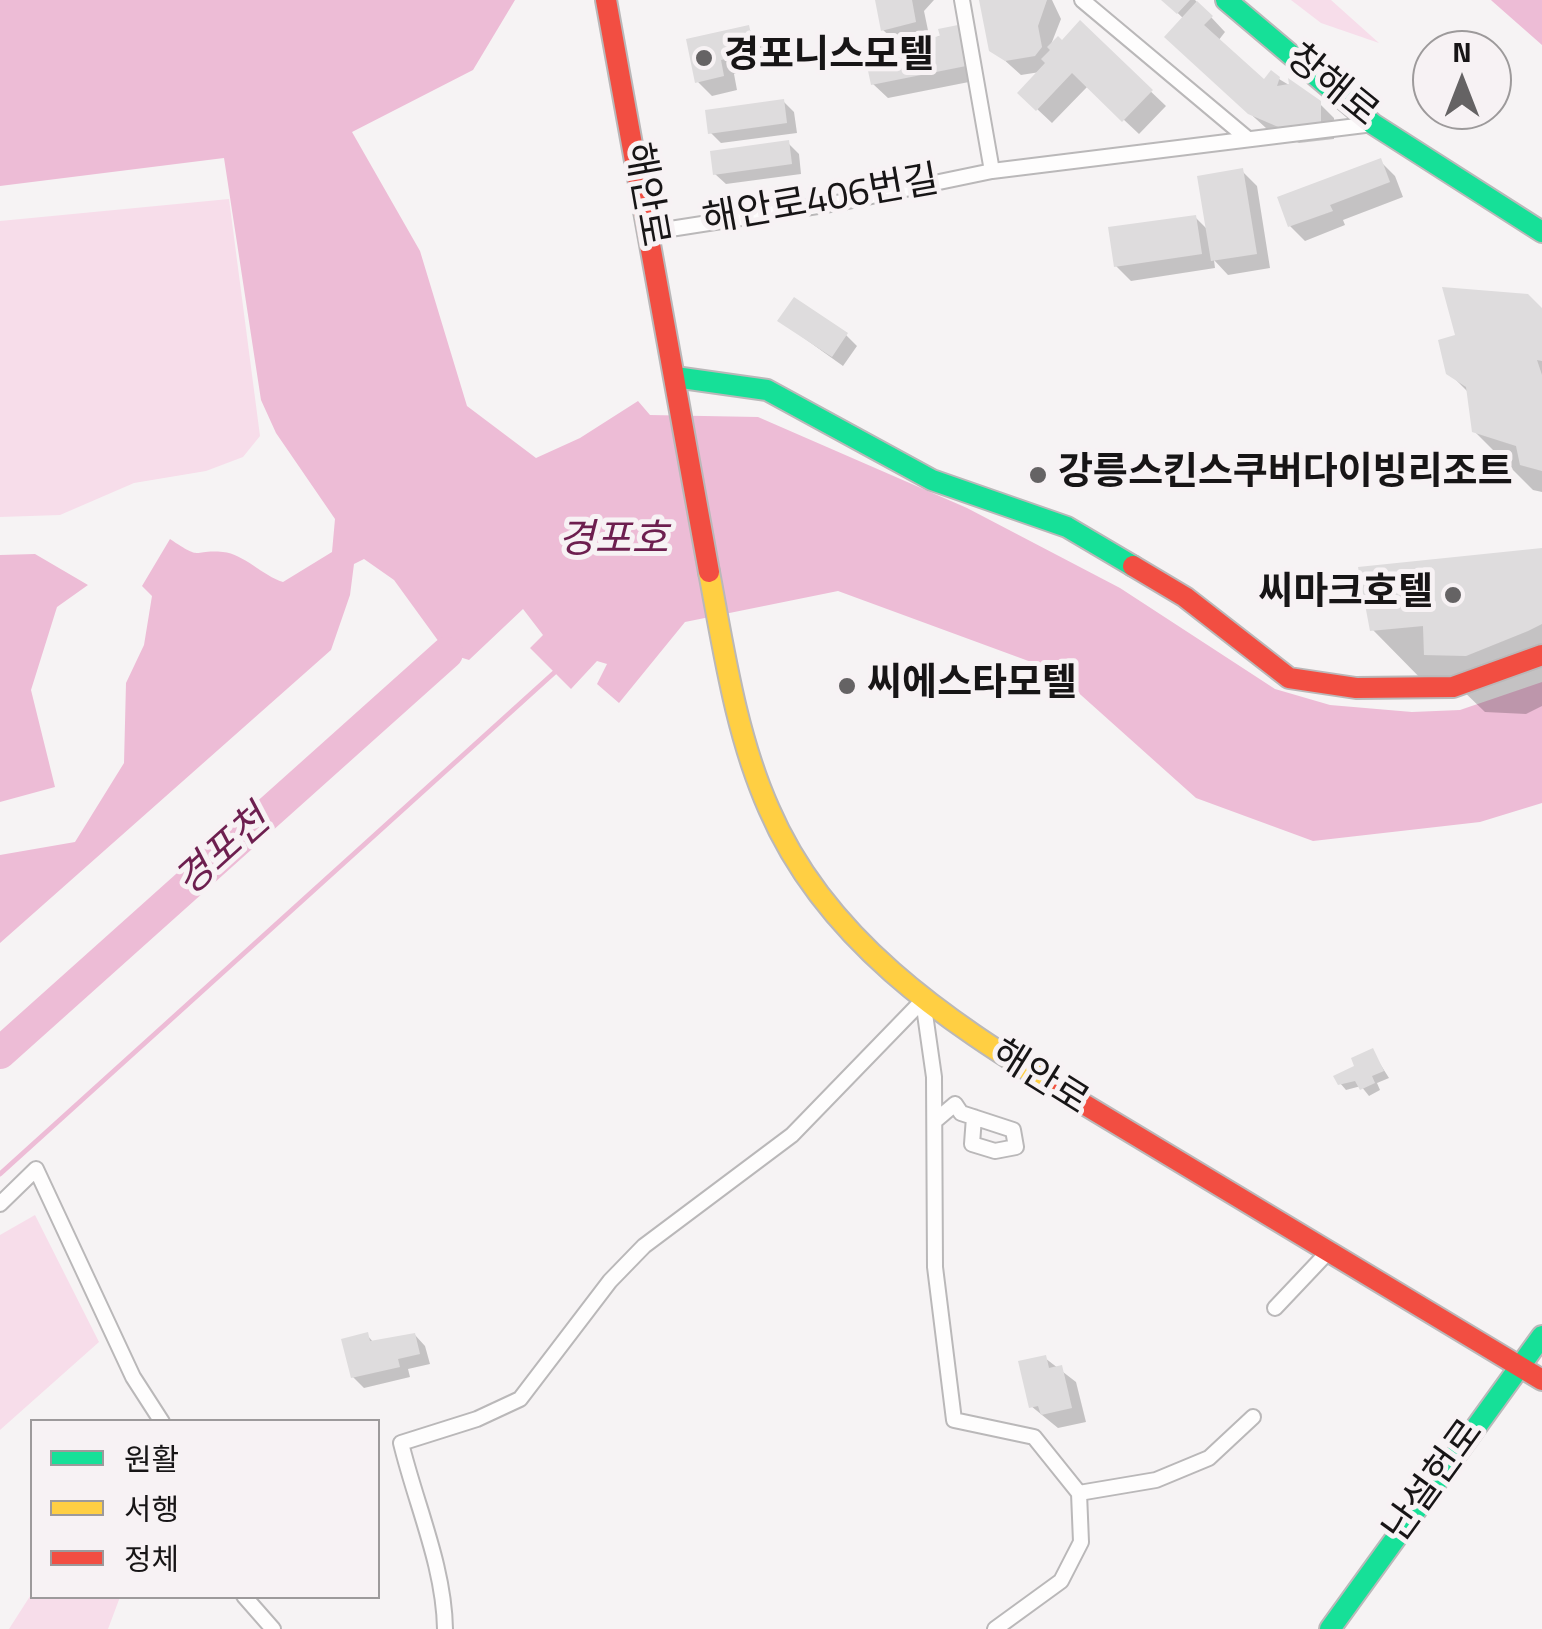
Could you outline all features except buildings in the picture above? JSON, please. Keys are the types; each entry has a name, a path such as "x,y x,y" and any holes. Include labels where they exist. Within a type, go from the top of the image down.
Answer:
{"street":[{"name":"해안로","path":"606,0 651,232 717,619 750,760 793,857 831,911 922,1000 1028,1073 1542,1380"},
{"name":"해안로406번길","path":"962,0 992,172"},
{"path":"1082,0 1248,139"},
{"name":"창해로","path":"1226,0 1373,124 1542,232"},
{"name":"해안로406번길","path":"651,232 843,202 992,172 1373,124"},
{"path":"676,384 767,390 932,480 1067,527 1185,598 1289,678 1356,688 1453,688 1542,655"},
{"path":"922,1000 935,1121 934,1267 954,1420 1034,1438 1080,1493 1080,1542 1061,1582 995,1629"},
{"path":"445,1629 444,1586 422,1528 400,1443 478,1419 520,1399 610,1281 644,1246 792,1135 922,1000"},
{"path":"935,1121 955,1104 974,1117"},
{"path":"0,1204 36,1168 133,1377 160,1419"},
{"path":"1275,1308 1328,1252"},
{"name":"난설헌로","path":"1330,1629 1542,1336"},
{"path":"1080,1493 1156,1480 1209,1458 1253,1417"},
{"path":"247,1599 273,1629"}],"shaded area":[{"path":"1291,0 1331,0 1379,43 1321,23"},
{"path":"229,199 260,436 243,457 206,471 134,483 60,515 0,517 0,221"},
{"path":"35,1215 99,1342 0,1430 0,1235"},
{"path":"30,1596 119,1599 108,1629 9,1629"}],"water":[{"name":"경포호","path":"0,0 515,0 473,70 352,132 420,251 467,406 536,458 580,438 638,401 650,415 758,417 967,508 1120,588 1275,689 1330,705 1412,712 1460,710 1542,682 1542,803 1480,822 1313,841 1196,798 1053,670 838,591 685,622 619,703 597,684 607,664 597,661 571,689 530,648 543,635 523,609 469,660 447,653 394,580 364,559 354,564 350,595 331,650 0,943 0,855 75,842 124,763 126,683 144,645 152,596 142,586 170,539 197,553 231,554 283,582 332,552 335,519 276,433 261,400 224,158 0,186"},
{"path":"1542,0 1542,45 1492,1"},
{"path":"35,554 88,585 57,607 31,690 55,787 0,802 0,555"}],"waterway":[{"name":"경포천","path":"0,1053 447,653"},
{"path":"0,1174 555,672"}],"traffic: fast":[{"path":"1226,0 1373,124 1542,232"},
{"path":"675,377 767,390 932,480 1067,527 1133,566"},
{"path":"1330,1629 1542,1336"}],"traffic: slow":[{"path":"709,572 748,752 769,809 793,856 855,937 892,972 974,1035 1062,1091"}],"traffic: jam":[{"path":"606,0 709,572"},
{"path":"1133,566 1185,597 1289,678 1356,688 1453,687 1542,655"},
{"path":"1062,1091 1542,1380"}],"place":[{"name":"경포니스모텔","path":"704,58"},
{"name":"강릉스킨스쿠버다이빙리조트","path":"1038,475"},
{"name":"씨마크호텔","path":"1453,595"},
{"name":"씨에스타모텔","path":"847,686"}]}
